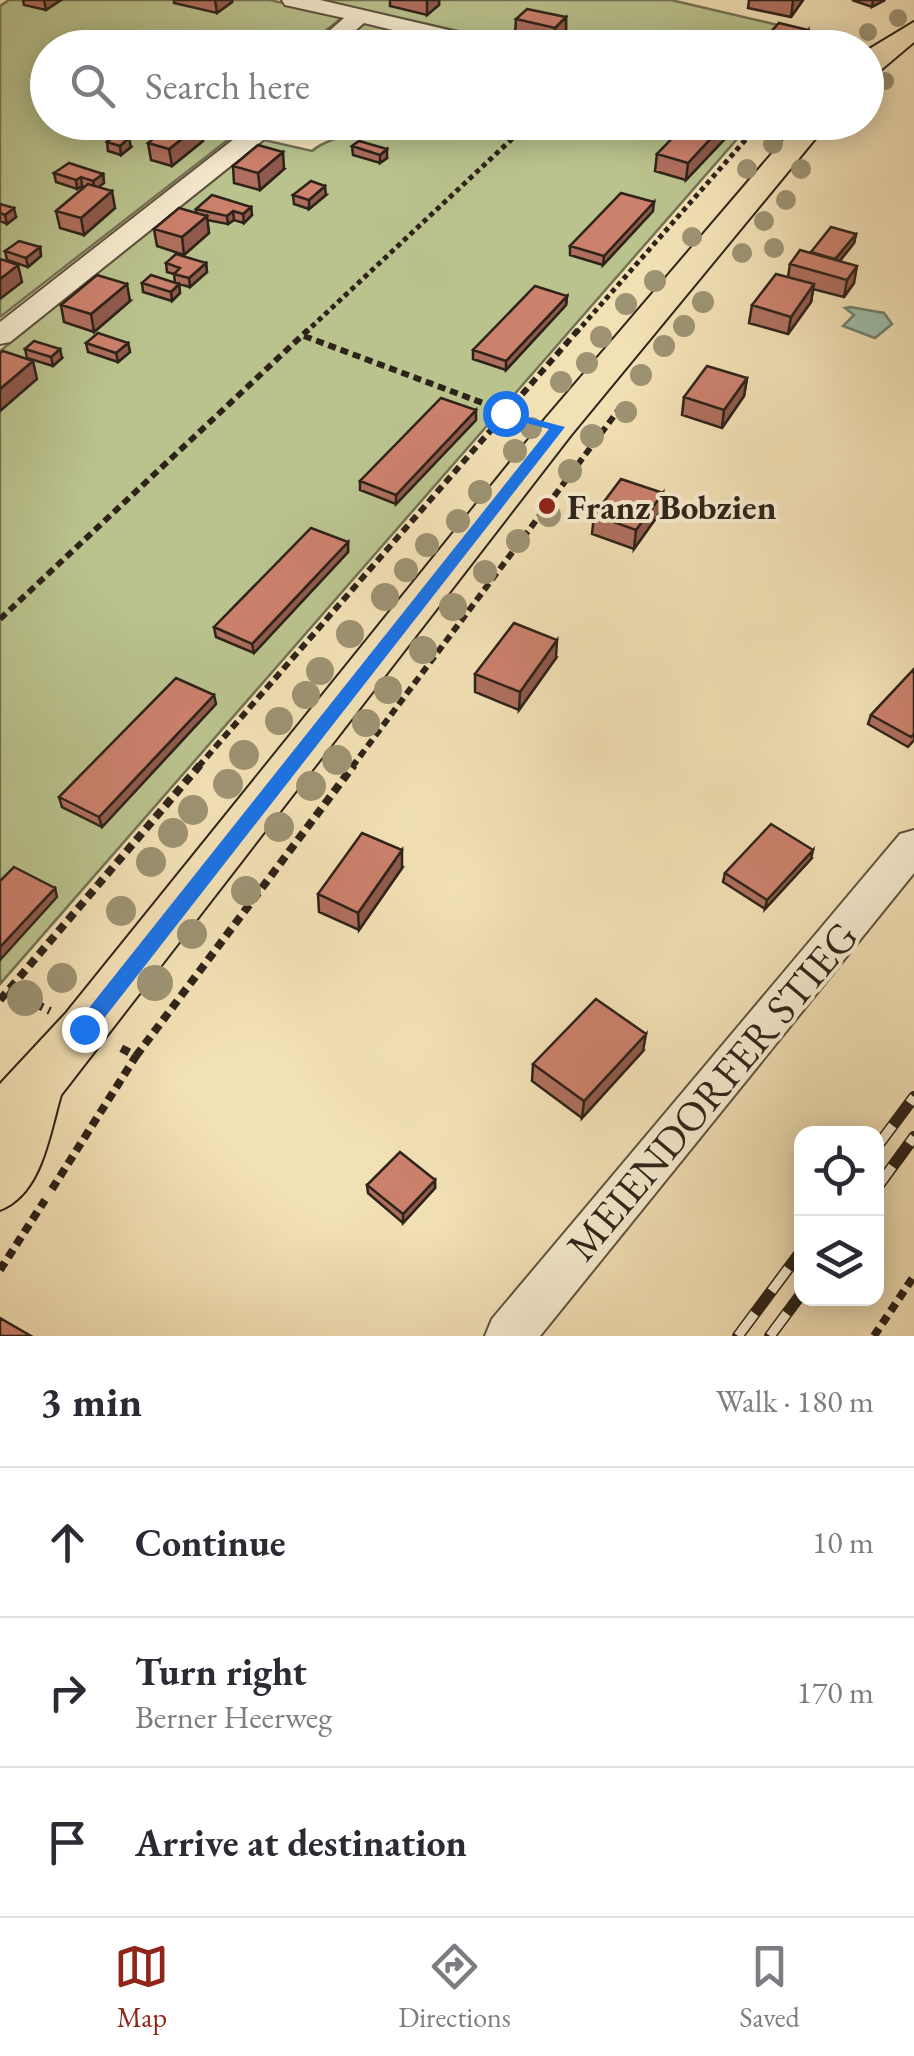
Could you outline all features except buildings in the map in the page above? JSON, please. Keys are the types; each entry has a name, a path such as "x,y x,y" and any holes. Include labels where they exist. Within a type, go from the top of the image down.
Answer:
{"main road":[{"path":"884,51 914,30"},
{"path":"0,1184 16,1156 19,1100 558,427 799,140"}],"street":[{"path":"293,0 420,30"},
{"path":"343,30 360,16"},
{"path":"0,336 246,140"},
{"name":"MEIENDORFER STIEG","path":"509,1336 914,845"}],"path":[{"path":"0,620 511,140"},
{"path":"0,1000 745,140"},
{"path":"304,336 505,413 558,427"},
{"path":"136,1056 621,407"},
{"path":"874,1336 914,1276"}],"shaded area":[{"path":"9,0 270,0 343,17 327,30 30,30 30,140 228,140 0,317 0,6"},
{"path":"321,0 671,0 799,30 454,30"},
{"path":"365,23 395,30 357,30"},
{"path":"264,140 312,151 324,143 736,140 0,984 0,351"},
{"path":"845,308 884,313 892,324 875,338 843,326 854,315"}],"railway":[{"path":"884,1137 914,1097"},
{"path":"884,1178 914,1137"},
{"path":"738,1336 794,1261"},
{"path":"770,1336 794,1304"}],"place":[{"name":"Franz Bobzien","path":"547,506"}],"route":[{"path":"84,1029 558,427 505,413"}]}
